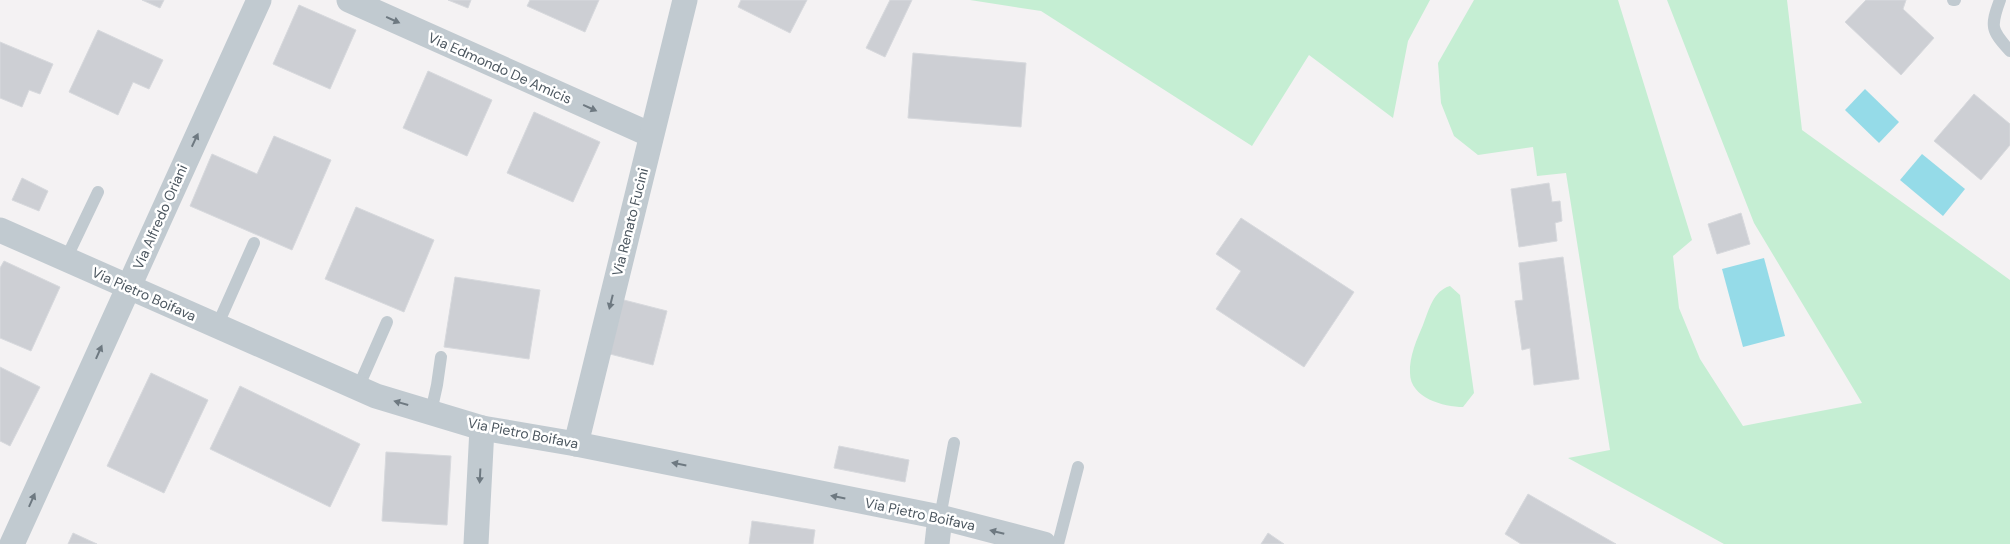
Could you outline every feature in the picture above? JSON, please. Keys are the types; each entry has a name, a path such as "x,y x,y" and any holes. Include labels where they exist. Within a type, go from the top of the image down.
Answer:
{"street":[{"name":"Via Alfredo Oriani","path":"12,544 259,0"},
{"name":"Via Edmondo De Amicis","path":"349,0 651,136"},
{"name":"Via Renato Fucini","path":"576,444 685,0"},
{"name":"Via Pietro Boifava","path":"0,230 376,396 482,428 576,444 940,517 1044,544"},
{"path":"476,544 482,428"},
{"path":"937,544 940,517"}],"lane":[{"path":"2000,0 1992,20 1996,36 2010,51"},
{"path":"66,259 98,192"},
{"path":"217,326 254,244"},
{"path":"358,388 387,322"},
{"path":"431,412 441,357"},
{"path":"940,517 954,443"},
{"path":"1058,544 1078,467"}],"green space":[{"path":"970,0 1430,0 1408,41 1393,118 1309,55 1252,146 1041,11"},
{"path":"1474,0 1618,0 1692,240 1673,256 1679,308 1700,359 1743,426 1862,403 1754,223 1667,0 1787,0 1802,130 2010,280 2010,544 1724,544 1568,458 1610,450 1566,173 1537,176 1533,147 1478,155 1454,136 1441,103 1438,63"},
{"path":"1450,286 1460,295 1474,393 1463,407 1438,403 1422,395 1411,382 1410,373 1414,348 1430,307 1439,292"}],"water":[{"path":"1865,89 1899,122 1879,143 1845,110"},
{"path":"1922,154 1965,189 1943,216 1900,180"},
{"path":"1764,258 1785,336 1743,347 1722,269"}],"building":[{"path":"142,0 164,0 160,8"},
{"path":"448,0 471,0 468,8"},
{"path":"530,0 599,0 585,32 527,6"},
{"path":"741,0 807,0 790,33 738,7"},
{"path":"890,0 912,0 885,57 866,48"},
{"path":"1866,0 1906,0 1903,9 1934,38 1901,75 1845,22"},
{"path":"299,5 356,30 330,89 273,64"},
{"path":"98,30 163,60 149,89 133,82 118,115 69,92"},
{"path":"0,42 53,64 40,94 29,90 22,107 0,98"},
{"path":"913,53 1026,63 1021,127 908,118"},
{"path":"428,71 492,100 467,156 403,128"},
{"path":"1974,94 2010,124 2010,145 1981,180 1934,141"},
{"path":"534,112 600,142 573,202 507,173"},
{"path":"274,136 331,160 292,250 190,206 212,154 257,174"},
{"path":"22,178 48,191 39,211 12,200"},
{"path":"1549,183 1552,202 1560,201 1562,221 1555,223 1557,241 1519,247 1511,189"},
{"path":"356,207 434,240 404,312 325,279"},
{"path":"1741,213 1750,244 1717,254 1708,224"},
{"path":"1241,218 1354,292 1304,367 1216,309 1241,271 1216,254"},
{"path":"1563,257 1579,379 1534,385 1530,348 1522,350 1515,301 1523,300 1519,263"},
{"path":"4,261 60,287 31,351 0,338 0,268"},
{"path":"455,277 540,290 529,359 444,347"},
{"path":"620,299 667,311 653,365 606,353"},
{"path":"0,367 40,387 10,446 0,441"},
{"path":"151,373 208,400 164,493 107,466"},
{"path":"240,386 360,444 330,507 210,449"},
{"path":"839,446 909,460 905,482 834,468"},
{"path":"386,452 451,456 447,525 382,521"},
{"path":"1528,494 1616,544 1521,544 1505,534"},
{"path":"752,521 815,530 813,544 749,544"},
{"path":"73,533 97,544 68,544"},
{"path":"1268,533 1284,544 1261,544"}]}
